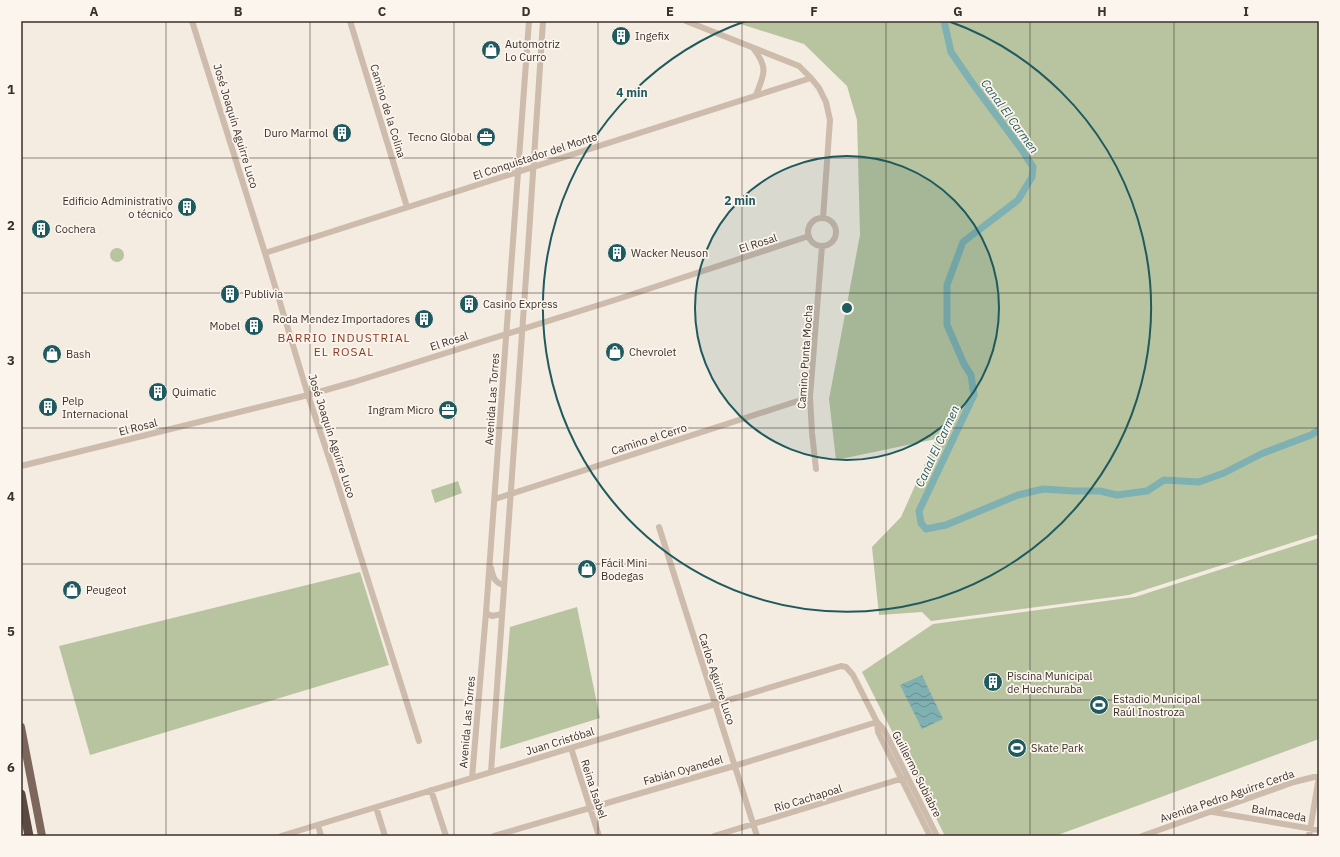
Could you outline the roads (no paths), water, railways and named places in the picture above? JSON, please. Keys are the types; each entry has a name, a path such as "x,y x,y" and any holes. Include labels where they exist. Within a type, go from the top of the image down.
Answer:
{"highway":[{"path":"21,794 29,836"}],"main road":[{"path":"21,727 42,836"}],"street":[{"name":"José Joaquín Aguirre Luco","path":"192,21 308,395 419,741"},
{"name":"Camino de la Colina","path":"350,21 407,207"},
{"name":"Avenida Las Torres","path":"472,778 495,499 525,56 529,21"},
{"path":"491,772 523,329 543,21"},
{"path":"686,21 799,66 819,88 826,102 830,120 823,218"},
{"path":"753,48 762,59 764,71 756,95"},
{"name":"El Conquistador del Monte","path":"265,253 811,78"},
{"path":"823,218 831,221 834,225 836,234 831,242 822,246 814,243 809,236 808,227 814,220 823,218"},
{"name":"El Rosal","path":"21,466 308,395 354,382 809,236"},
{"name":"Camino Punta Mocha","path":"816,469 810,397 822,246"},
{"name":"Camino el Cerro","path":"495,499 810,397"},
{"name":"Carlos Aguirre Luco","path":"659,527 757,836"},
{"path":"490,564 495,580 498,584 504,585"},
{"path":"486,613 492,616 502,614"},
{"name":"Juan Cristóbal","path":"281,836 841,666 846,667"},
{"name":"Guillermo Subiabre","path":"846,667 853,675 877,722 884,730 905,778 934,836"},
{"name":"Fabián Oyanedel","path":"494,836 734,766 877,722"},
{"name":"Reina Isabel","path":"571,748 599,836"},
{"name":"Avenida Pedro Aguirre Cerda","path":"1142,836 1294,782 1314,776 1319,777"},
{"path":"1309,836 1319,777"},
{"name":"Río Cachapoal","path":"714,836 905,778"},
{"path":"431,790 446,836"},
{"path":"376,807 385,836"},
{"name":"Balmaceda","path":"1212,812 1319,830"},
{"path":"318,825 322,836"}],"water":[{"path":"922,675 943,719 922,729 900,685"}],"waterway":[{"name":"Canal El Carmen","path":"944,21 951,52 1033,167 1032,177 1018,200 963,242 947,285 947,325 964,364 971,375 974,395 919,511 921,523 926,529 946,525 1018,495 1043,489 1100,491 1117,495 1147,491 1164,480 1199,482 1224,473 1261,454 1311,435 1319,430"}],"place":[{"name":"Ingefix","path":"621,36"},
{"name":"Automotriz Lo Curro","path":"491,50"},
{"name":"Duro Marmol","path":"342,133"},
{"name":"Tecno Global","path":"486,137"},
{"name":"Edificio Administrativo o técnico","path":"187,207"},
{"name":"Cochera","path":"41,229"},
{"name":"Wacker Neuson","path":"617,253"},
{"name":"Publivia","path":"230,294"},
{"name":"Casino Express","path":"469,304"},
{"name":"Roda Mendez Importadores","path":"424,319"},
{"name":"Mobel","path":"254,326"},
{"name":"Chevrolet","path":"615,352"},
{"name":"Bash","path":"52,354"},
{"name":"Quimatic","path":"158,392"},
{"name":"Pelp Internacional","path":"48,407"},
{"name":"Ingram Micro","path":"448,410"},
{"name":"Fácil Mini Bodegas","path":"587,569"},
{"name":"Peugeot","path":"72,590"},
{"name":"Piscina Municipal de Huechuraba","path":"993,682"},
{"name":"Estadio Municipal Raúl Inostroza","path":"1099,705"},
{"name":"Skate Park","path":"1017,748"}],"district":[{"name":"BARRIO INDUSTRIAL EL ROSAL","path":"344,344"}]}
